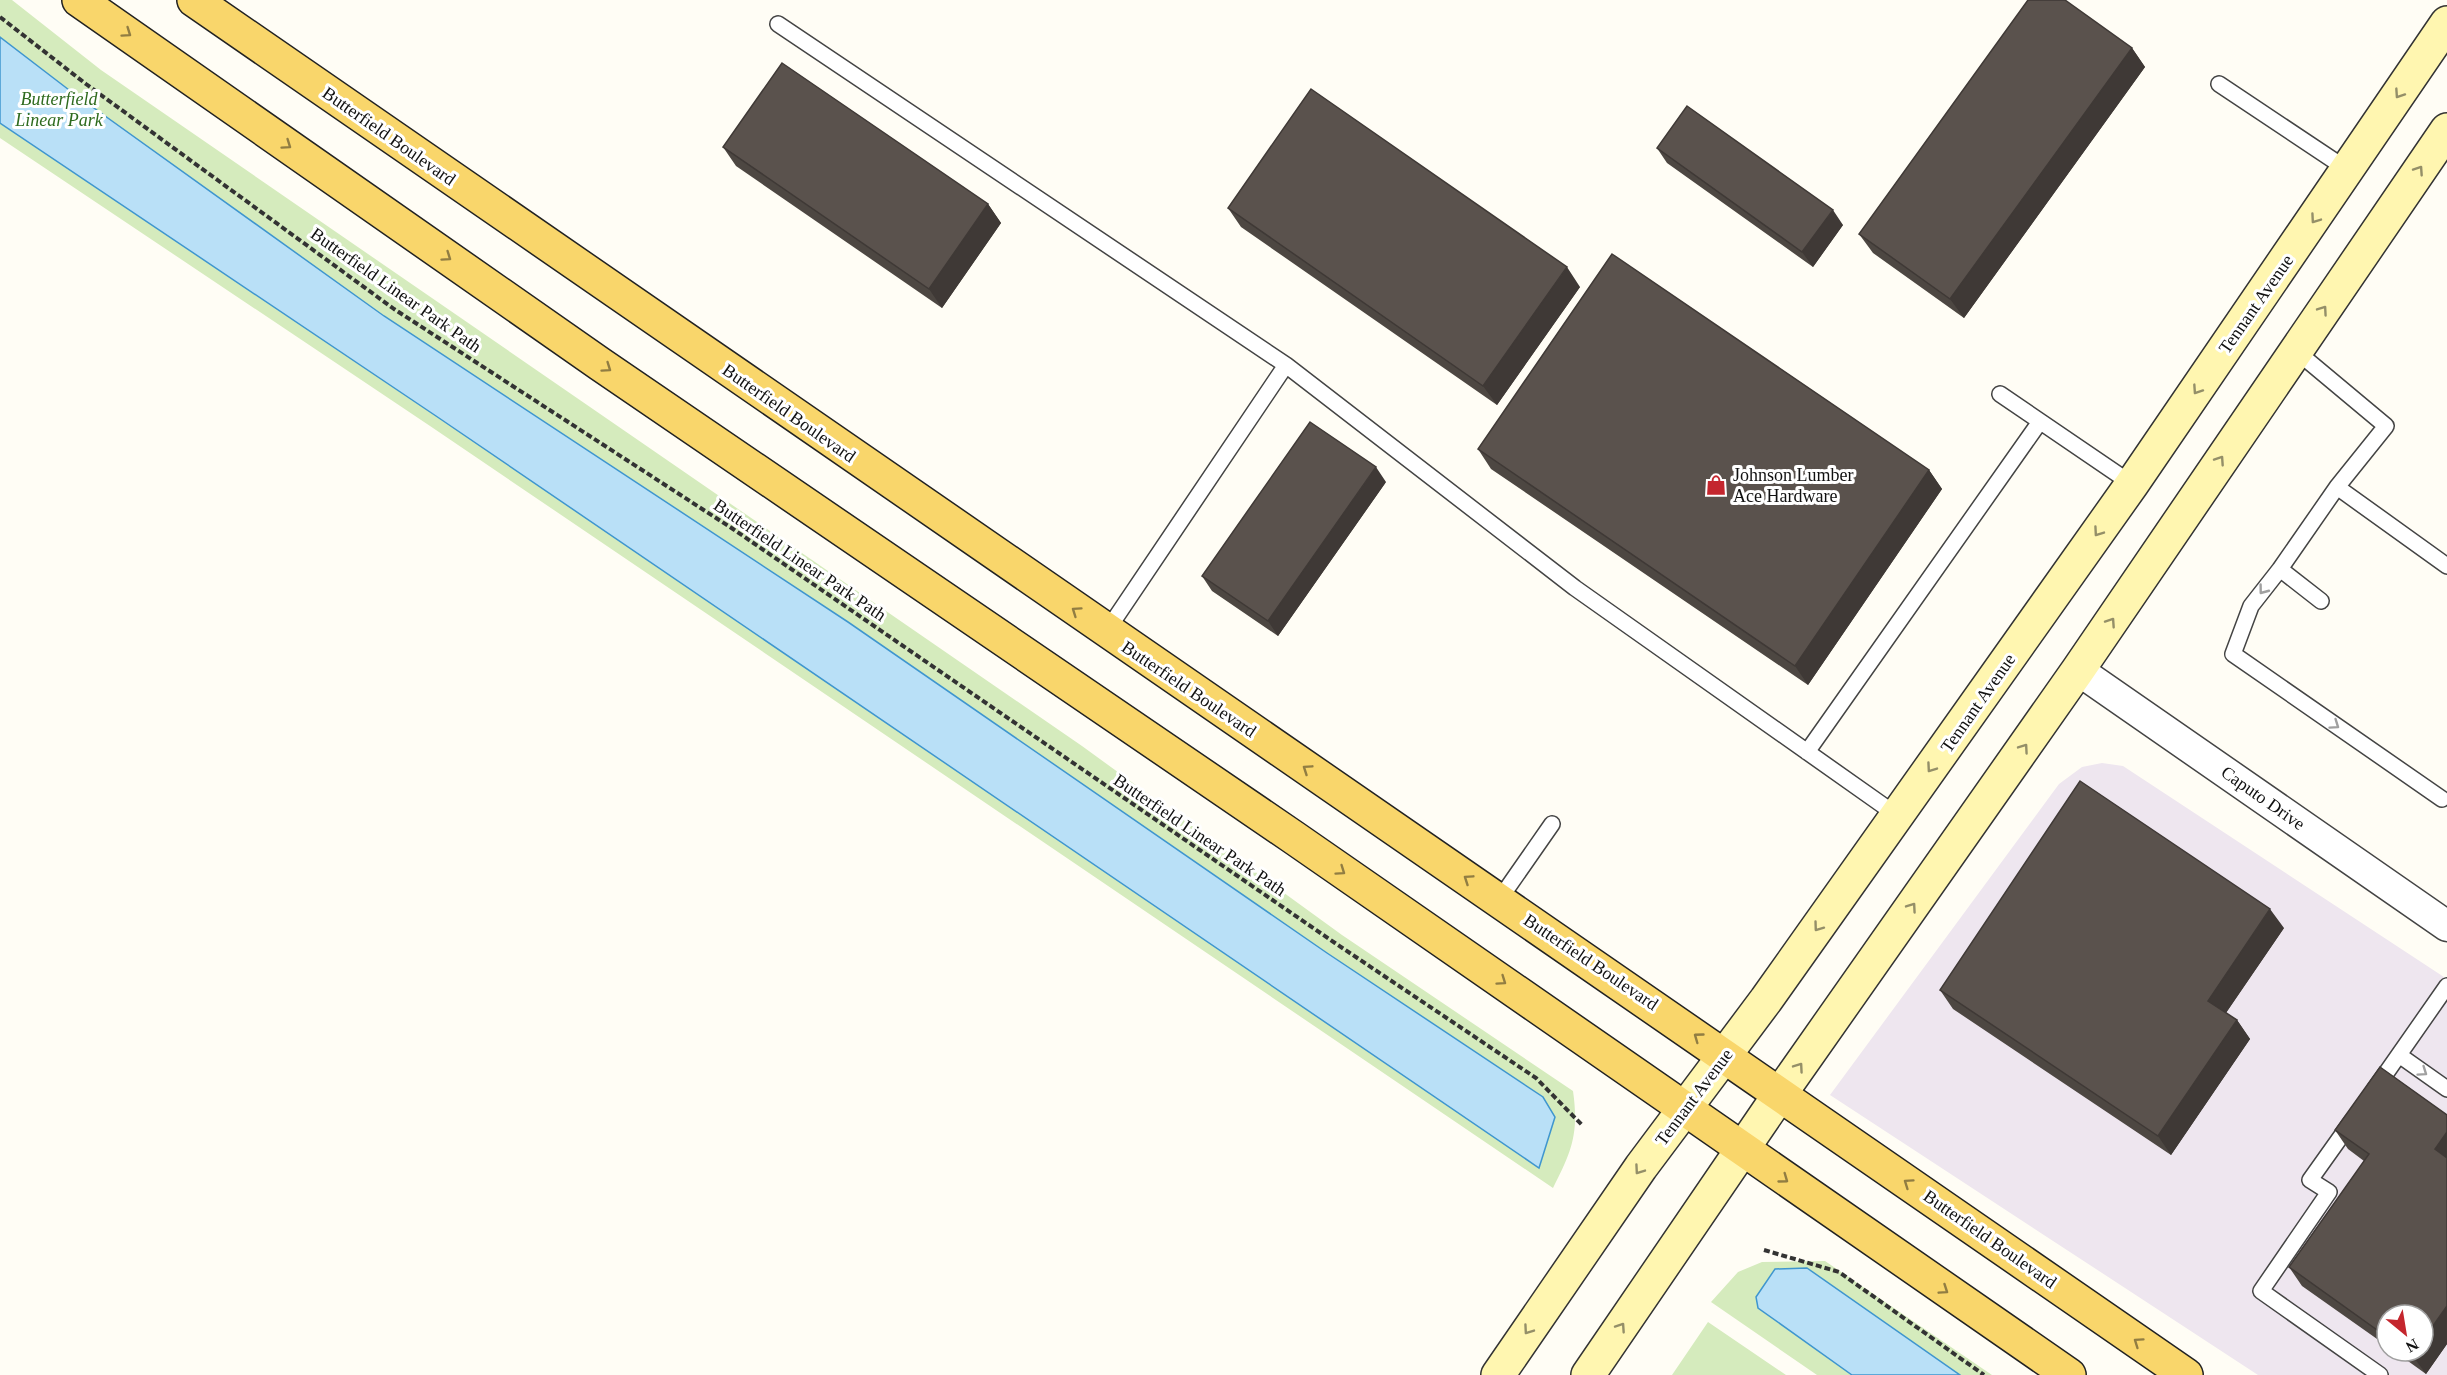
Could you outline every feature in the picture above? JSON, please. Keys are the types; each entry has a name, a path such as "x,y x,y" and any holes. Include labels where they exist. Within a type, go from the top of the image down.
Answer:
{"main road":[{"path":"79,0 600,364 1685,1108 2069,1375"},
{"name":"Butterfield Boulevard","path":"194,0 1106,632 1499,900 2186,1375"},
{"name":"Tennant Avenue","path":"1498,1375 1641,1167 1725,1056 1898,816 2132,484 2348,170 2435,67 2447,23"},
{"path":"1588,1375 1780,1094 2078,670 2447,130"}],"street":[{"name":"Caputo Drive","path":"2078,670 2447,926"}],"lane":[{"path":"778,24 1286,365 1575,588 1898,816"},
{"path":"2219,84 2348,170"},
{"path":"2295,350 2386,426 2337,487 2252,606 2233,654 2442,800"},
{"path":"1106,632 1286,365"},
{"path":"2000,394 2039,423 2132,484"},
{"path":"1806,752 2039,423"},
{"path":"2337,487 2447,566"},
{"path":"2280,569 2321,601"},
{"path":"1499,900 1552,824"},
{"path":"2380,1375 2261,1291 2329,1192 2310,1180 2447,986"},
{"path":"2399,1055 2447,1089"}],"path":[{"name":"Butterfield Linear Park Path","path":"0,17 86,84 394,309 733,530 1266,896 1536,1078 1583,1126"},
{"path":"1764,1250 1839,1272 1984,1375"}],"shaded area":[{"path":"2102,763 2123,766 2447,979 2447,1375 2258,1375 1830,1095 2059,784 2082,767"}],"green space":[{"name":"Butterfield Linear Park","path":"0,0 12,0 101,70 1082,746 1342,935 1573,1091 1575,1119 1572,1141 1553,1188 433,428 0,138"},
{"path":"1825,1261 1992,1375 1817,1375 1711,1302 1738,1272 1762,1262"},
{"path":"1708,1322 1786,1375 1672,1375"}],"water":[{"path":"0,37 73,93 384,316 848,622 1327,953 1543,1097 1555,1117 1539,1168 436,416 0,123"},
{"path":"1807,1268 1960,1375 1852,1375 1758,1308 1756,1297 1775,1269"}],"building":[{"path":"2028,0 2065,0 2132,48 1950,299 1859,234"},
{"path":"782,63 988,204 929,289 723,147"},
{"path":"1311,89 1567,267 1483,386 1228,208"},
{"path":"1687,106 1833,210 1802,252 1657,148"},
{"path":"1612,254 1929,470 1795,666 1478,449"},
{"path":"1310,422 1376,467 1268,621 1202,576"},
{"path":"2080,781 2270,909 2208,1001 2237,1020 2158,1136 1940,990"},
{"path":"2380,1067 2447,1115 2447,1132 2435,1149 2447,1158 2447,1306 2435,1323 2435,1303 2375,1303 2375,1328 2289,1267 2369,1154 2335,1130"}],"place":[{"name":"Johnson Lumber Ace Hardware","path":"1716,485"}]}
